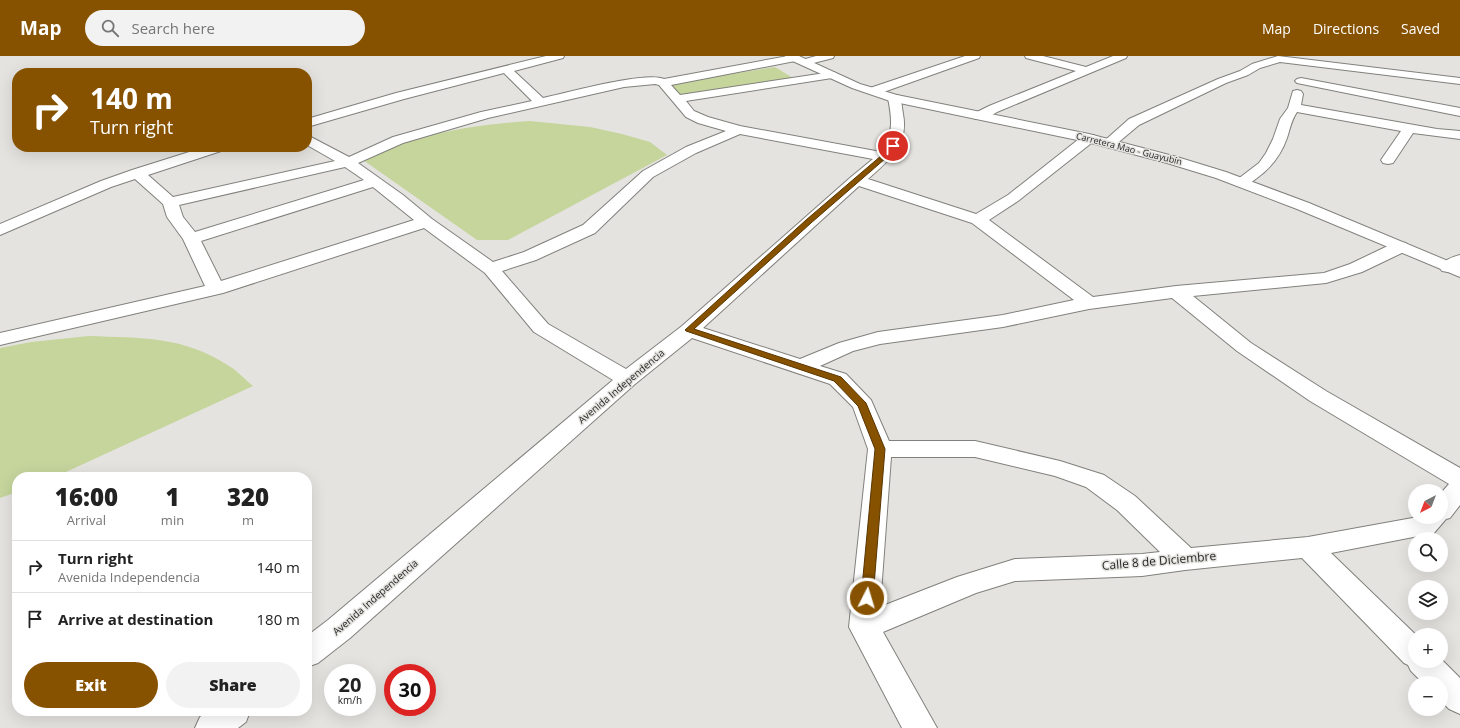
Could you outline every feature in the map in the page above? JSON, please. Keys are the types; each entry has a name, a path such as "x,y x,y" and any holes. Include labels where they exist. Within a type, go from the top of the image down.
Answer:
{"street":[{"path":"312,122 408,94 559,56"},
{"path":"662,83 777,62 829,56"},
{"path":"874,91 975,56"},
{"path":"1030,56 1086,70"},
{"path":"980,116 993,109 1122,56"},
{"path":"1243,182 1264,166 1273,154 1280,139 1286,119 1294,108 1301,81 1301,73 1293,66 1276,58"},
{"path":"1109,143 1134,122 1222,81 1244,73 1256,66 1276,58 1460,81"},
{"name":"Carretera Mao - Guayubín","path":"797,59 856,86 894,98 1089,138 1186,164 1243,182 1400,247 1456,266"},
{"path":"777,62 803,79"},
{"path":"506,69 541,103"},
{"path":"677,99 832,75"},
{"path":"170,202 348,162 398,140 485,115 624,84 656,80 662,83 690,114 702,120 739,130 884,156"},
{"path":"1301,81 1460,112"},
{"name":"Avenida Independencia","path":"312,650 339,629 627,379 689,330 884,156 893,146 898,135 899,121 894,98"},
{"path":"1294,108 1460,135"},
{"path":"1388,160 1410,128"},
{"path":"491,269 530,256 589,229 648,174 691,150 739,130"},
{"path":"978,220 1019,194 1089,138"},
{"path":"312,142 348,162 398,198 426,222 491,269 541,328 627,379"},
{"path":"0,230 106,184 203,152"},
{"path":"137,173 170,202 175,217 191,239 216,289"},
{"path":"856,180 978,220 1089,303"},
{"path":"191,239 374,182"},
{"path":"0,339 216,289 426,222"},
{"path":"800,367 846,346 878,338 1003,321 1089,303 1176,292 1326,278 1356,268 1400,247"},
{"path":"1176,292 1250,351 1318,396 1460,479"},
{"path":"689,330 838,379 863,405 880,449 864,627 920,728"},
{"path":"880,449 974,449 1060,469 1095,481 1126,503 1184,559"},
{"path":"1448,503 1460,488"},
{"name":"Calle 8 de Diciembre","path":"864,627 967,585 1015,570 1142,565 1184,559 1308,547 1425,526 1427,524"},
{"path":"1308,547 1408,647"},
{"path":"1429,668 1460,699"},
{"path":"212,728 228,716"}],"green space":[{"path":"775,67 793,78 680,96 668,84"},
{"path":"530,121 590,127 622,134 650,142 667,155 508,240 477,240 363,160 403,144 445,132 487,125"},
{"path":"89,336 162,340 195,349 212,356 232,368 253,386 66,472 12,472 12,494 0,498 0,348 31,342"}],"route":[{"path":"867,598 880,449 863,405 838,379 689,330 884,156 893,146"}]}
